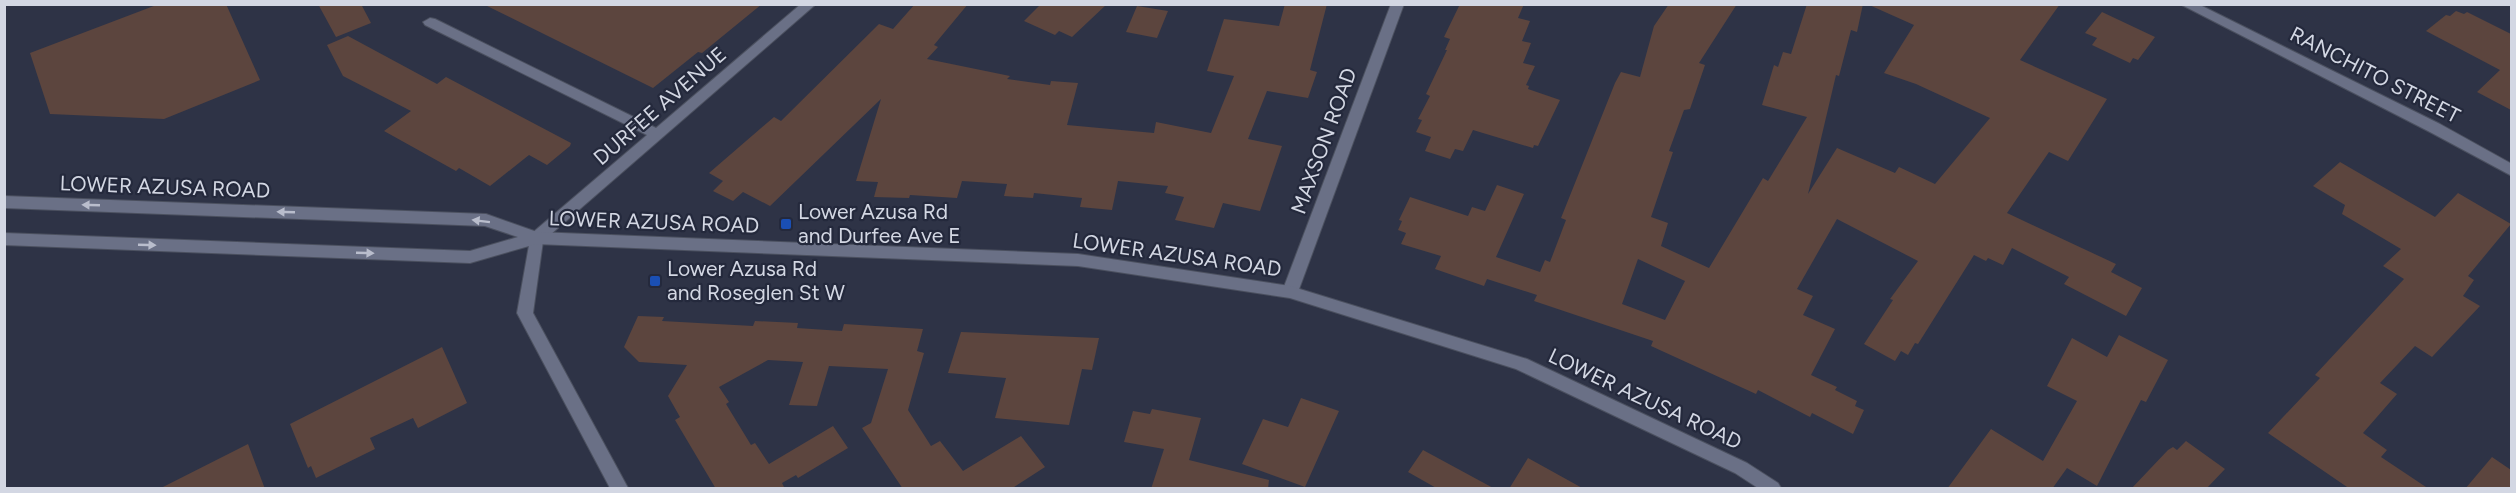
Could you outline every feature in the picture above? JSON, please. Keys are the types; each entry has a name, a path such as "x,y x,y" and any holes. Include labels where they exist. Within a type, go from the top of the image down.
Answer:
{"main road":[{"name":"DURFEE AVENUE","path":"536,238 810,4"},
{"name":"MAXSON ROAD","path":"1290,292 1398,4"},
{"name":"RANCHITO STREET","path":"2186,4 2436,128 2511,171"},
{"path":"430,22 658,135"},
{"name":"LOWER AZUSA ROAD","path":"4,202 486,220 536,238 1078,260 1290,292 1521,364 1741,468 1772,489"},
{"path":"536,238 525,313 619,489"},
{"name":"LOWER AZUSA ROAD","path":"4,239 470,257 536,238"}],"building":[{"path":"159,4 226,4 260,80 164,119 50,114 30,53"},
{"path":"318,4 361,4 371,23 336,37"},
{"path":"483,4 762,4 702,53 698,52 653,88"},
{"path":"915,4 968,4 934,45 938,47 927,59 1010,76 1007,79 1050,85 1051,81 1078,83 1067,125 1154,133 1156,122 1211,133 1234,76 1207,71 1224,19 1279,26 1285,4 1327,4 1310,70 1317,72 1308,98 1267,91 1248,139 1282,146 1260,211 1223,203 1214,228 1175,220 1184,197 1165,193 1168,186 1118,181 1112,210 1080,207 1082,198 1034,193 1033,198 1004,196 1007,184 962,181 957,198 910,195 909,198 874,197 878,182 856,181 881,99 770,206 743,192 733,201 713,191 723,181 709,173 774,117 781,121 879,24 893,29"},
{"path":"1041,4 1107,4 1072,37 1059,31 1055,35 1024,21"},
{"path":"1460,4 1524,4 1518,18 1530,21 1522,41 1531,43 1523,63 1535,66 1526,85 1529,86 1528,89 1560,100 1538,146 1534,145 1533,148 1473,130 1463,151 1455,149 1450,159 1425,151 1431,137 1416,132 1422,120 1418,119 1430,96 1426,94 1447,50 1445,50 1450,39 1444,37"},
{"path":"1669,4 1737,4 1699,63 1705,65 1690,109 1684,110 1669,151 1673,152 1651,217 1668,223 1661,246 1709,268 1763,178 1768,181 1807,117 1762,105 1774,65 1778,67 1783,52 1791,54 1807,4 1863,4 1857,32 1851,30 1839,76 1836,75 1808,194 1837,148 1895,173 1899,167 1935,184 1990,118 1916,84 1884,73 1914,25 1867,4 2060,4 2020,60 2107,99 2068,161 2049,152 2007,213 2116,264 2111,272 2142,288 2126,316 2064,284 2069,277 2012,248 2003,265 1974,255 1918,344 1915,343 1908,355 1901,351 1895,361 1864,344 1893,300 1890,299 1918,261 1837,219 1797,289 1813,296 1803,315 1835,329 1811,375 1837,387 1835,390 1857,401 1855,406 1864,410 1853,434 1812,413 1810,417 1758,390 1756,394 1651,346 1653,341 1534,301 1537,295 1487,279 1484,286 1435,269 1441,256 1401,244 1406,233 1398,230 1402,221 1399,220 1410,197 1468,216 1472,207 1485,211 1497,185 1524,194 1496,257 1540,272 1545,260 1550,262 1566,220 1561,218 1615,83 1621,72 1640,77 1654,26","holes":["1638,259 1685,281 1665,320 1622,304"]},
{"path":"1137,6 1168,11 1157,38 1126,32"},
{"path":"2456,11 2464,14 2467,12 2511,34 2511,110 2477,92 2500,70 2426,31 2446,15 2450,16"},
{"path":"2102,12 2155,37 2138,60 2133,58 2130,63 2092,45 2097,38 2085,33"},
{"path":"348,36 437,84 446,77 571,143 570,146 547,165 529,155 490,186 459,168 456,171 384,131 411,111 343,76 327,45"},
{"path":"2340,162 2435,217 2458,193 2511,224 2468,276 2474,280 2463,296 2480,306 2432,357 2415,346 2380,383 2397,394 2363,433 2387,450 2381,457 2429,489 2350,489 2268,433 2320,378 2315,375 2404,279 2383,266 2401,249 2342,214 2345,205 2313,186"},
{"path":"638,316 664,317 662,321 753,326 755,321 798,323 797,328 842,331 844,324 923,329 917,351 924,353 908,410 931,446 940,441 963,471 1021,436 1045,467 1011,489 903,489 862,428 871,423 888,369 829,366 817,406 789,405 803,362 768,360 719,387 729,402 726,404 751,445 755,443 769,464 833,426 848,448 798,478 796,475 782,483 785,489 716,489 675,420 680,417 668,396 687,365 639,362 624,347"},
{"path":"961,332 1099,338 1092,370 1082,369 1069,425 995,418 1006,378 948,373"},
{"path":"2119,335 2168,360 2146,402 2141,400 2097,486 2067,468 2052,489 1947,489 1991,429 2043,461 2077,401 2047,386 2072,338 2107,357"},
{"path":"442,347 467,403 418,428 413,418 370,438 375,449 316,478 311,466 308,468 290,424"},
{"path":"1301,398 1339,411 1305,487 1242,464 1263,419 1288,427"},
{"path":"1152,409 1201,418 1189,460 1269,480 1268,489 1151,489 1164,449 1124,442 1133,411 1150,414"},
{"path":"2186,441 2225,469 2206,489 2131,489 2168,450 2173,447 2177,450"},
{"path":"248,444 265,489 159,489"},
{"path":"1423,450 1495,489 1438,489 1408,472"},
{"path":"2492,457 2511,470 2511,489 2465,489"},
{"path":"1528,458 1584,489 1509,489"}],"place":[{"name":"Lower Azusa Rd and Durfee Ave E","path":"786,224"},
{"name":"Lower Azusa Rd and Roseglen St W","path":"655,281"}]}
